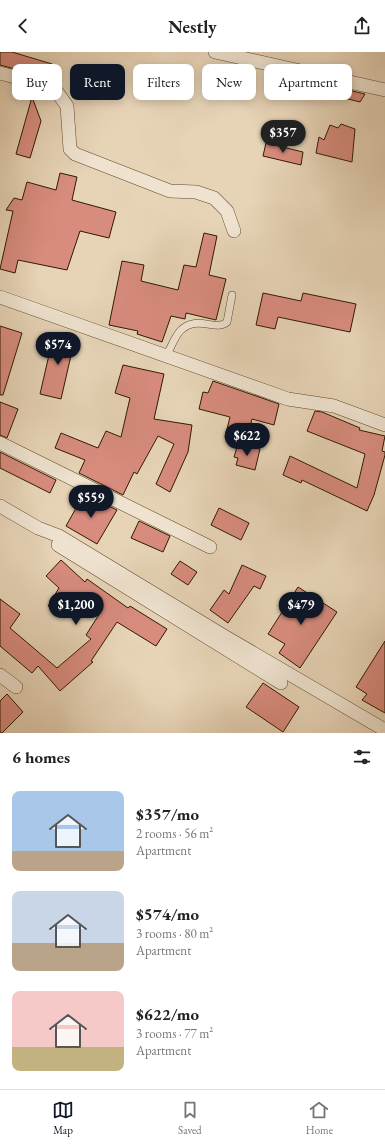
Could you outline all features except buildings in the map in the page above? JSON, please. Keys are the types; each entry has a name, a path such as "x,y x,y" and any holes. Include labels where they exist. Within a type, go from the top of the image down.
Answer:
{"street":[{"path":"215,52 385,90"},
{"path":"0,73 26,80 57,92 67,106 70,149 76,154 170,191 196,192 214,198 227,211 234,231"},
{"path":"0,297 288,399 334,406 385,425"},
{"path":"0,443 210,547"},
{"path":"0,506 38,528 59,536 224,636 385,730"},
{"path":"38,528 62,548 281,683"},
{"path":"0,675 16,687"}],"lane":[{"path":"166,356 181,331 194,322 222,325 227,322 232,295"}]}
